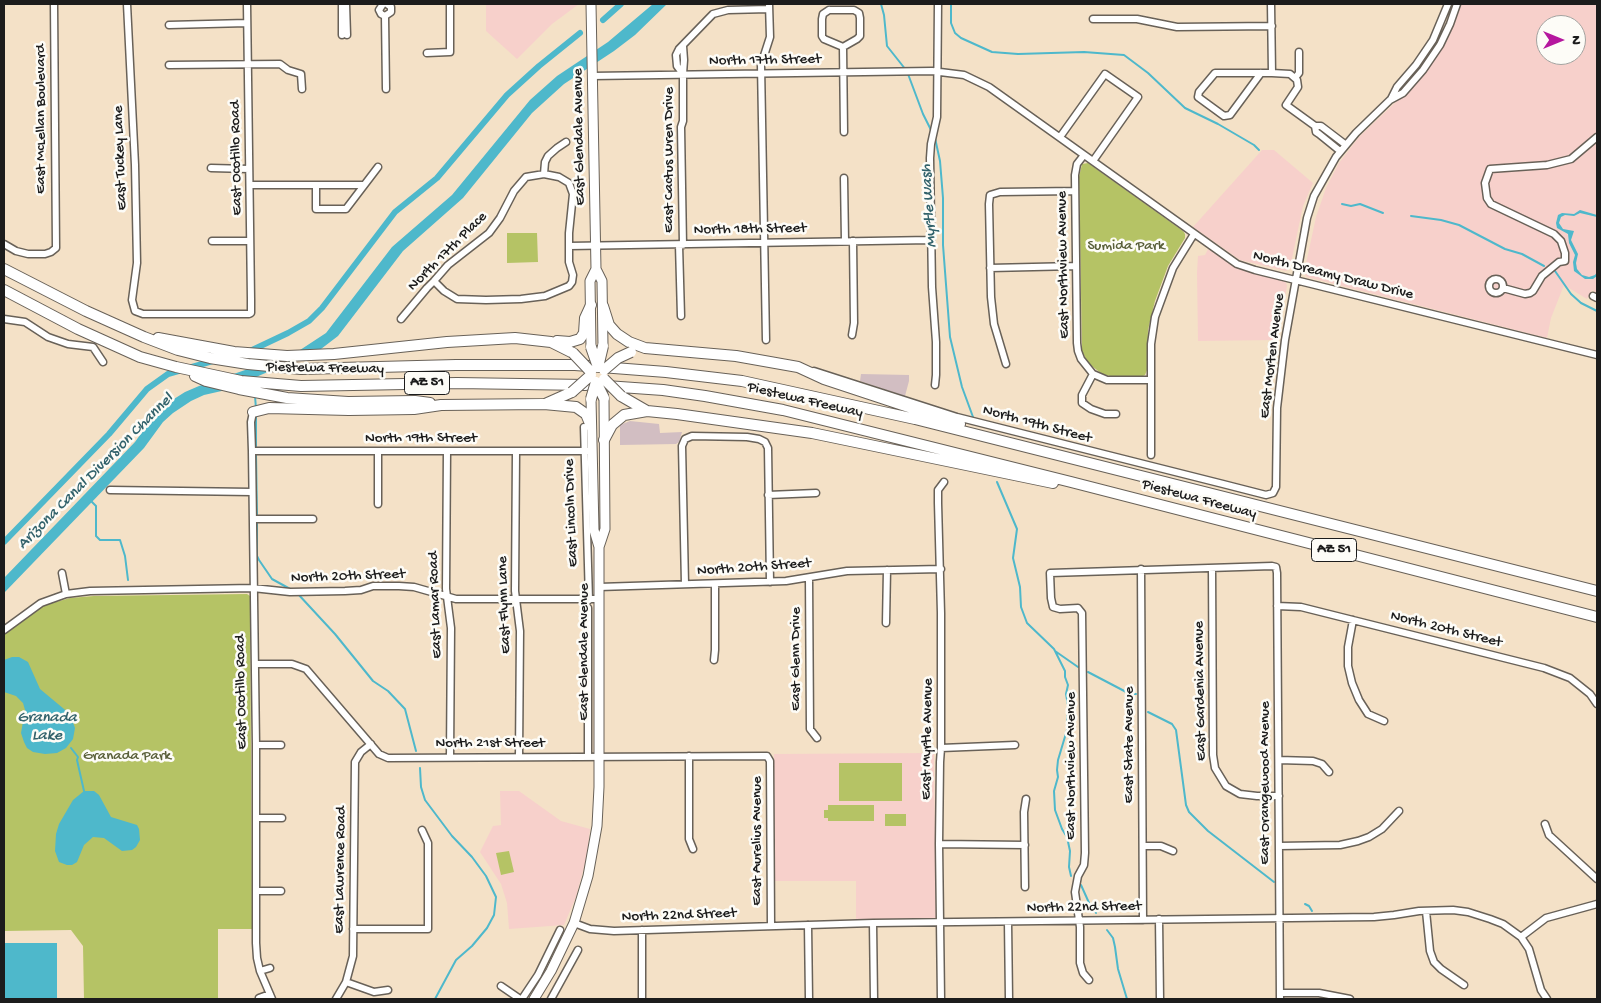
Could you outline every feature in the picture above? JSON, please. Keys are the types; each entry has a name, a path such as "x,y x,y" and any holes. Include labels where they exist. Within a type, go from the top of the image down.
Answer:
{"highway":[{"name":"Piestewa Freeway","path":"4,269 86,311 144,337 178,350 234,362 301,369 456,364 556,364 618,367 742,381 880,410 1597,591"},
{"name":"Piestewa Freeway","path":"4,290 78,329 151,360 241,381 280,385 342,386 415,383 555,383 662,390 747,403 783,410 1071,482 1597,617"},
{"path":"144,337 165,338 187,344 240,353 287,356 515,338 570,342 580,339 584,333 585,318 591,305"},
{"path":"603,306 610,325 617,334 629,342 645,348 727,355 798,367 832,382 957,423 1038,445 1071,459"},
{"path":"551,342 573,353 621,396 647,411"},
{"path":"591,346 604,398"},
{"path":"591,399 603,346"},
{"path":"544,404 572,392 618,358 645,348"},
{"path":"176,367 206,381 269,396 317,401 415,401 441,405"},
{"path":"253,412 268,408 349,410 414,409 441,405 544,404 576,407 586,414 587,426"},
{"path":"604,440 612,425 619,418 631,413 647,411 789,429 1049,483 1071,482"}],"main road":[{"name":"East Glendale Avenue","path":"591,4 596,269 602,281 603,346"},
{"name":"East Glendale Avenue","path":"591,346 590,281 596,269"},
{"name":"East Glendale Avenue","path":"599,547 605,529 604,398"},
{"name":"East Glendale Avenue","path":"591,399 587,426 588,451 594,530 599,547 599,756"},
{"path":"534,999 554,966 574,923 584,893 595,843 599,806 599,756"}],"street":[{"name":"East McLellan Boulevard","path":"4,244 16,251 28,254 44,254 56,248 54,4"},
{"name":"East Tuckey Lane","path":"127,4 135,165 137,263 132,300 135,311 143,314 251,313"},
{"name":"East Ocotillo Road","path":"247,4 251,313"},
{"path":"342,4 344,35 346,4"},
{"path":"383,4 380,7 380,12 385,16"},
{"path":"385,16 391,12 391,7 387,4"},
{"path":"427,53 450,52 450,4"},
{"path":"935,385 936,350 932,287 930,149 937,117 938,4"},
{"path":"1271,4 1272,73"},
{"name":"East Morten Avenue","path":"1390,100 1397,87 1416,65 1433,40 1448,4"},
{"name":"East Morten Avenue","path":"1273,493 1277,479 1278,399 1284,340 1307,218 1314,196 1340,151 1390,100 1403,93 1430,61 1450,24 1456,4"},
{"path":"728,7 769,6 770,37 763,56 762,74 766,340"},
{"name":"East Cactus Wren Drive","path":"681,316 683,46 713,14 728,7"},
{"path":"854,10 859,13 860,36 842,47 824,39 822,36 822,19 825,11 854,10"},
{"path":"385,16 386,89"},
{"path":"1093,19 1137,20 1177,27 1272,26"},
{"path":"169,24 247,23"},
{"path":"842,47 844,132"},
{"path":"1295,78 1299,73 1299,52"},
{"path":"169,65 280,64 288,70 301,74 302,89"},
{"name":"North 17th Street","path":"592,72 762,74 938,72"},
{"name":"North Dreamy Draw Drive","path":"938,72 964,75 978,80 1146,196 1194,234 1237,264 1597,355"},
{"path":"1261,73 1230,114 1224,116 1198,97 1199,92 1215,73 1261,73 1272,73 1290,74 1297,80 1298,87 1286,105 1315,126 1321,126 1346,145"},
{"path":"1060,137 1106,74 1138,97 1093,161"},
{"path":"1315,126 1316,132 1340,151"},
{"path":"1503,288 1525,294 1530,293 1549,269 1564,261 1566,252 1561,241 1554,234 1491,204 1487,198 1485,183 1490,169 1496,167 1547,165 1571,158 1597,137"},
{"path":"434,281 444,292 457,299 486,300 545,296 562,290 572,282 569,246 572,188 570,183 558,176 544,174 545,162 548,156 566,142"},
{"name":"East Northview Avenue","path":"1084,155 1077,164 1075,175 1077,342 1082,359 1093,374"},
{"path":"316,185 316,210 346,209 378,167"},
{"path":"211,168 249,169"},
{"name":"North 17th Place","path":"401,319 448,265 489,233 521,181 526,177 544,174"},
{"path":"844,178 845,241"},
{"path":"250,185 364,185"},
{"path":"1006,364 993,317 990,296 990,195 1000,192 1075,191"},
{"path":"1151,456 1151,344 1155,317 1159,301 1173,268 1194,234"},
{"name":"North 18th Street","path":"569,246 931,240"},
{"path":"212,241 250,241"},
{"path":"852,335 854,323 853,241"},
{"path":"990,268 1076,266"},
{"path":"4,319 25,322 48,337 68,344 93,348 100,355 102,362"},
{"name":"North 19th Street","path":"798,367 825,373 957,416 994,426 1266,495 1273,493"},
{"path":"1116,414 1105,414 1091,410 1082,403 1082,395 1093,374 1107,380 1151,380"},
{"name":"East Ocotillo Road","path":"253,412 251,422 257,958 260,971 271,996 260,998"},
{"path":"685,584 682,446 685,440 692,436 723,436 759,439 766,442 768,448 770,582"},
{"name":"North 19th Street","path":"252,451 588,451"},
{"path":"378,451 378,504"},
{"name":"East Lamar Road","path":"447,451 448,598 451,628 450,757"},
{"name":"East Lincoln Drive","path":"588,451 588,600"},
{"name":"East Flynn Lane","path":"516,452 516,598 520,631 519,757"},
{"name":"East Myrtle Avenue","path":"941,999 939,844 940,762 942,748 938,490 944,482"},
{"path":"110,490 252,492"},
{"path":"768,495 816,494"},
{"path":"253,519 313,519"},
{"name":"East Orangewood Avenue","path":"1212,568 1276,567 1280,996"},
{"path":"1141,569 1212,568"},
{"name":"East Gardenia Avenue","path":"1212,568 1215,768 1226,786 1240,794 1279,796"},
{"name":"North 20th Street","path":"599,587 770,582 809,578 847,571 940,569"},
{"name":"East Northview Avenue","path":"1089,980 1083,973 1080,963 1076,885 1084,866 1085,853 1082,613 1078,608 1060,609 1053,607 1050,573 1141,569"},
{"name":"East State Avenue","path":"1141,569 1143,920"},
{"path":"886,623 887,570"},
{"path":"62,573 66,594"},
{"name":"East Glenn Drive","path":"809,578 810,729 817,738"},
{"path":"714,660 716,650 715,584"},
{"name":"North 20th Street","path":"4,630 41,603 66,594 90,592 253,588 290,592 345,591 373,586 399,586 414,587 456,599 599,600"},
{"name":"North 20th Street","path":"1277,606 1301,607 1544,668 1570,678 1590,694 1597,704"},
{"path":"588,608 588,757"},
{"path":"1353,620 1348,647 1348,666 1352,683 1359,700 1368,714 1384,721"},
{"name":"North 21st Street","path":"255,664 292,664 306,669 379,754 388,758 767,756"},
{"name":"East Lawrence Road","path":"336,999 346,982 353,956 355,762 361,752 371,744"},
{"path":"256,745 281,745"},
{"path":"942,748 1015,745"},
{"path":"688,756 689,839 693,849"},
{"name":"East Aurelius Avenue","path":"767,756 770,761 771,926"},
{"path":"1279,760 1313,761 1322,764 1329,772"},
{"path":"1025,887 1024,812 1026,799"},
{"path":"1279,846 1340,845 1358,841 1382,829 1400,811"},
{"path":"256,818 282,818"},
{"path":"1545,824 1549,835 1597,879"},
{"path":"353,929 428,929 431,898 428,842 422,830"},
{"path":"939,844 1025,845"},
{"path":"1143,846 1161,846 1173,851"},
{"path":"256,891 282,891"},
{"path":"1521,937 1546,918 1597,904"},
{"name":"North 22nd Street","path":"574,923 590,929 642,930 873,923 1374,917 1453,910 1468,912 1503,924 1521,937 1530,949 1541,990 1547,999"},
{"path":"1426,911 1430,951 1434,962 1464,985"},
{"path":"1159,919 1160,999"},
{"path":"1008,922 1009,999"},
{"path":"873,923 874,999"},
{"path":"808,925 809,999"},
{"path":"501,986 521,999 538,975 560,930"},
{"path":"642,930 642,999"},
{"path":"552,999 578,950"},
{"path":"260,971 270,968"},
{"path":"346,982 374,992 388,990"},
{"path":"1280,996 1319,993 1350,999"}],"shaded area":[{"path":"486,4 579,4 552,24 517,59 486,31"},
{"path":"1459,4 1597,4 1597,293 1592,290 1587,299 1564,285 1551,318 1547,338 1307,277 1304,273 1316,217 1326,188 1339,163 1359,137 1417,82 1438,53"},
{"path":"1262,150 1274,150 1313,183 1303,206 1290,268 1286,271 1240,260 1193,227"},
{"path":"1208,249 1235,267 1285,280 1287,286 1277,340 1198,341 1198,256 1205,255"},
{"path":"861,374 909,375 905,396 860,381"},
{"path":"630,421 659,424 660,433 682,432 679,442 676,444 620,445 620,425"},
{"path":"934,753 936,919 856,920 856,881 773,881 774,754"},
{"path":"500,791 519,791 561,821 590,829 587,856 576,897 564,925 509,929 507,903 501,884 480,852 493,826 501,825"}],"green space":[{"name":"Sumida Park","path":"1088,163 1185,234 1185,238 1168,266 1155,301 1148,330 1147,370 1143,376 1110,376 1102,374 1088,363 1082,351 1079,177 1082,164"},
{"path":"507,233 537,233 538,262 507,263"},
{"name":"Granada Park","path":"247,594 250,596 252,929 218,929 218,999 84,999 83,946 71,930 4,931 4,634 42,606 70,598"},
{"path":"839,763 902,763 902,801 839,801"},
{"path":"828,805 874,805 874,821 828,821 828,818 824,818 824,810 828,810"},
{"path":"885,814 906,814 906,826 885,826"},
{"path":"509,851 514,872 501,875 496,853"}],"water":[{"path":"653,4 667,4 635,35 564,84 532,113 463,198 403,251 338,336 321,349 226,390 204,395 173,413 163,422 144,448 4,593 4,578 135,442 152,418 166,404 199,386 297,352 326,333 392,247 452,195 530,100 557,76 608,42"},
{"path":"1580,210 1597,215 1597,217 1580,213 1574,216 1565,215 1561,217 1559,223 1563,229 1574,231 1571,240 1578,254 1577,269 1582,275 1589,277 1597,272 1597,276 1593,279 1585,279 1574,271 1573,262 1575,255 1569,243 1568,234 1557,228 1556,223 1558,215 1562,213 1574,214"},
{"name":"Granada Lake","path":"19,657 28,662 40,689 70,714 75,728 73,739 66,748 57,753 33,752 27,748 24,742 21,733 25,710 23,703 16,696 4,692 4,660"},
{"name":"Granada Lake","path":"84,791 94,791 99,795 111,817 137,825 140,840 136,847 132,850 122,851 104,838 93,837 84,845 77,862 67,865 59,862 55,851 56,834 59,824 73,800"},
{"path":"4,943 57,943 57,999 4,999"}],"waterway":[{"path":"603,20 621,4"},
{"name":"Myrtle Wash","path":"881,4 887,46 906,70"},
{"path":"951,4 951,23 955,33 961,38 992,52 1018,54 1084,52 1124,55 1148,73 1185,108 1218,124 1254,145 1259,150"},
{"path":"250,351 309,321 322,308 395,212 437,178 507,95 580,33"},
{"name":"Myrtle Wash","path":"908,74 932,132"},
{"name":"Myrtle Wash","path":"935,138 940,161 943,198 943,245 950,337 962,387 973,417"},
{"path":"1342,204 1351,206 1360,204 1383,213"},
{"path":"1411,216 1441,220 1459,225 1505,249 1522,254 1544,266"},
{"path":"1555,271 1571,294 1581,303 1597,311"},
{"name":"Arizona Canal Diversion Channel","path":"4,542 109,434 147,389 168,374 216,360"},
{"path":"255,396 256,409"},
{"path":"256,416 256,449"},
{"path":"256,454 257,516"},
{"name":"Myrtle Wash","path":"997,482 1017,529 1013,558 1020,587 1021,607 1027,623 1054,649 1065,671 1068,685 1066,694 1068,705 1067,730 1058,760 1058,777 1054,791 1055,810 1067,837 1070,851 1069,867 1071,876"},
{"name":"Arizona Canal Diversion Channel","path":"91,501 96,506 96,536 100,540 120,540 125,556 128,580"},
{"path":"257,521 257,556 259,560 272,579 292,590"},
{"path":"298,594 335,634 373,681 388,691 405,709 416,751"},
{"path":"1055,651 1078,667"},
{"path":"1088,672 1130,694 1136,694"},
{"path":"1148,712 1172,724 1176,730 1186,805 1189,812 1208,831 1274,882"},
{"path":"71,748 78,757 77,760 84,791"},
{"path":"420,768 421,787 425,800 486,876 496,897 494,915 487,928 472,946 456,960 435,999"},
{"name":"Myrtle Wash","path":"1081,885 1090,905 1096,913"},
{"path":"1305,904 1312,911"},
{"name":"Myrtle Wash","path":"1107,930 1113,938 1118,969 1127,999"}]}
